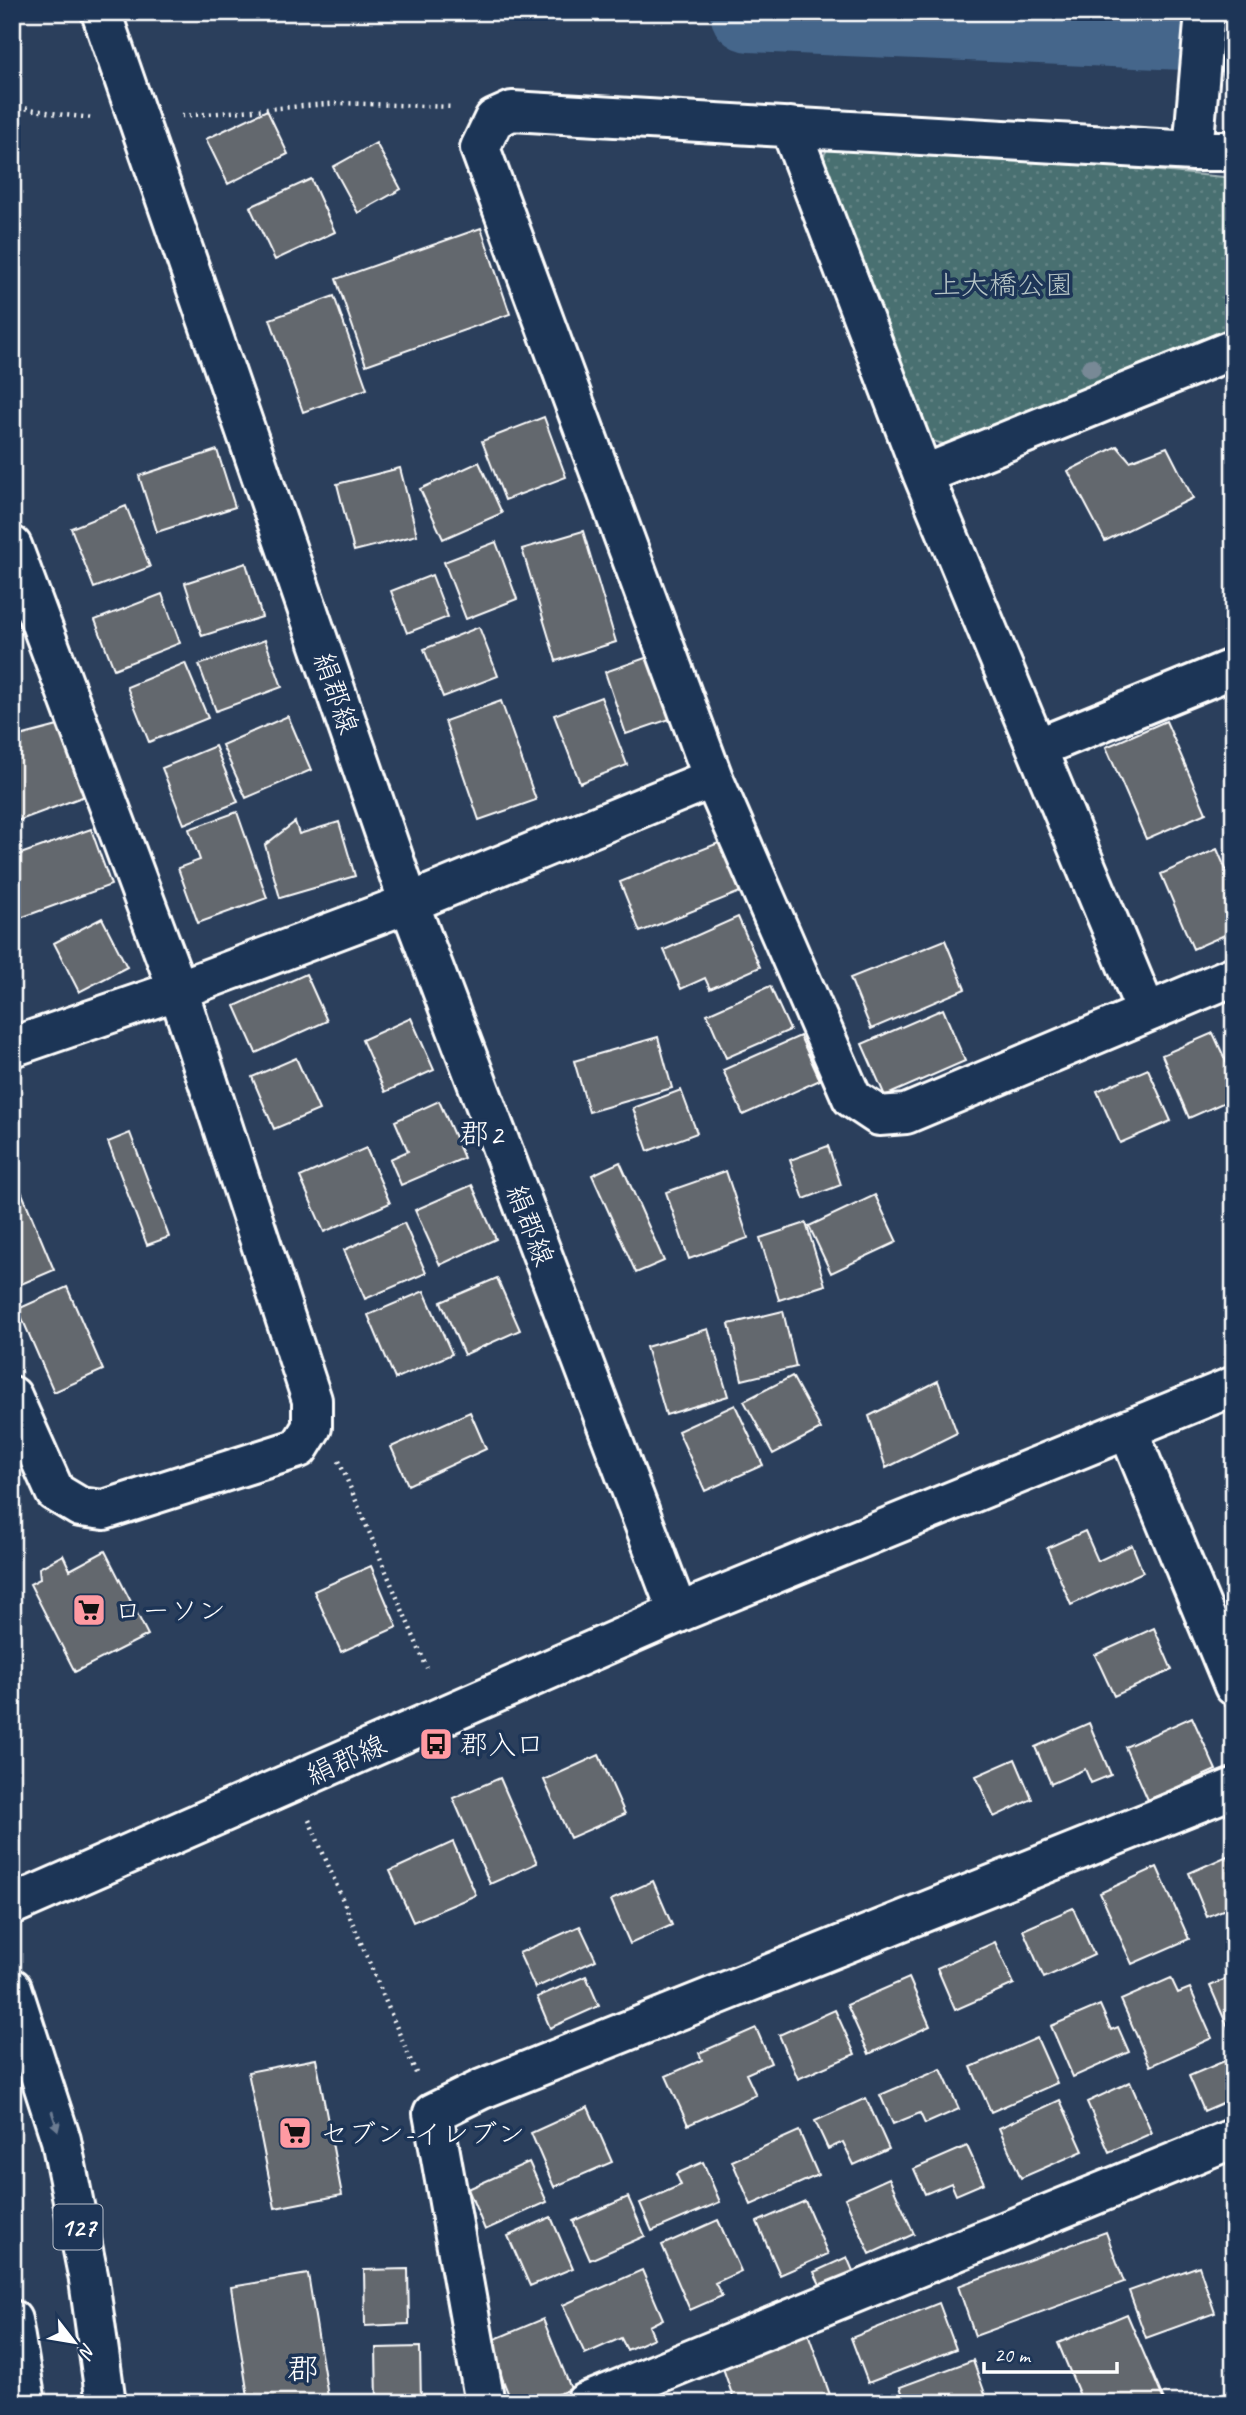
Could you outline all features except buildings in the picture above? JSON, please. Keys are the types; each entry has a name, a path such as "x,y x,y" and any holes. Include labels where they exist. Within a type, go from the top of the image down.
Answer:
{"main road":[{"name":"絹郡線","path":"12,1905 678,1613 409,902 151,115 101,12"},
{"path":"1194,151 1205,12"},
{"path":"1234,151 1194,151 512,111 494,119 480,148 713,778 852,1098 879,1116 906,1114 1234,976"},
{"path":"790,127 923,475 1146,1011"},
{"path":"923,475 1234,349"},
{"path":"12,546 178,990 312,1400 312,1427 299,1448 104,1510 80,1507 55,1492 12,1396"},
{"path":"1037,748 1234,668"},
{"path":"12,1047 178,990 409,902 713,778"},
{"path":"678,1613 1234,1385"},
{"path":"1128,1430 1234,1686"},
{"path":"485,2403 433,2113 482,2089 1234,1788"},
{"name":"127","path":"12,1988 61,2140 89,2280 106,2403"},
{"path":"585,2403 1234,2138"},
{"path":"12,2320 26,2403"}],"path":[{"path":"12,106 64,116 151,115 340,103 466,108 494,119"},
{"path":"312,1400 427,1668"},
{"path":"307,1815 433,2113"}],"green space":[{"name":"上大橋公園","path":"830,143 1234,178 1234,326 946,445 927,439 818,168"}],"waterway":[{"path":"750,12 1234,32"}],"place":[{"name":"ローソン","path":"89,1610"},
{"name":"郡入口","path":"436,1744"},
{"name":"セブン-イレブン","path":"295,2133"}],"district":[{"name":"郡2","path":"481,1134"},
{"name":"郡","path":"303,2369"}]}
